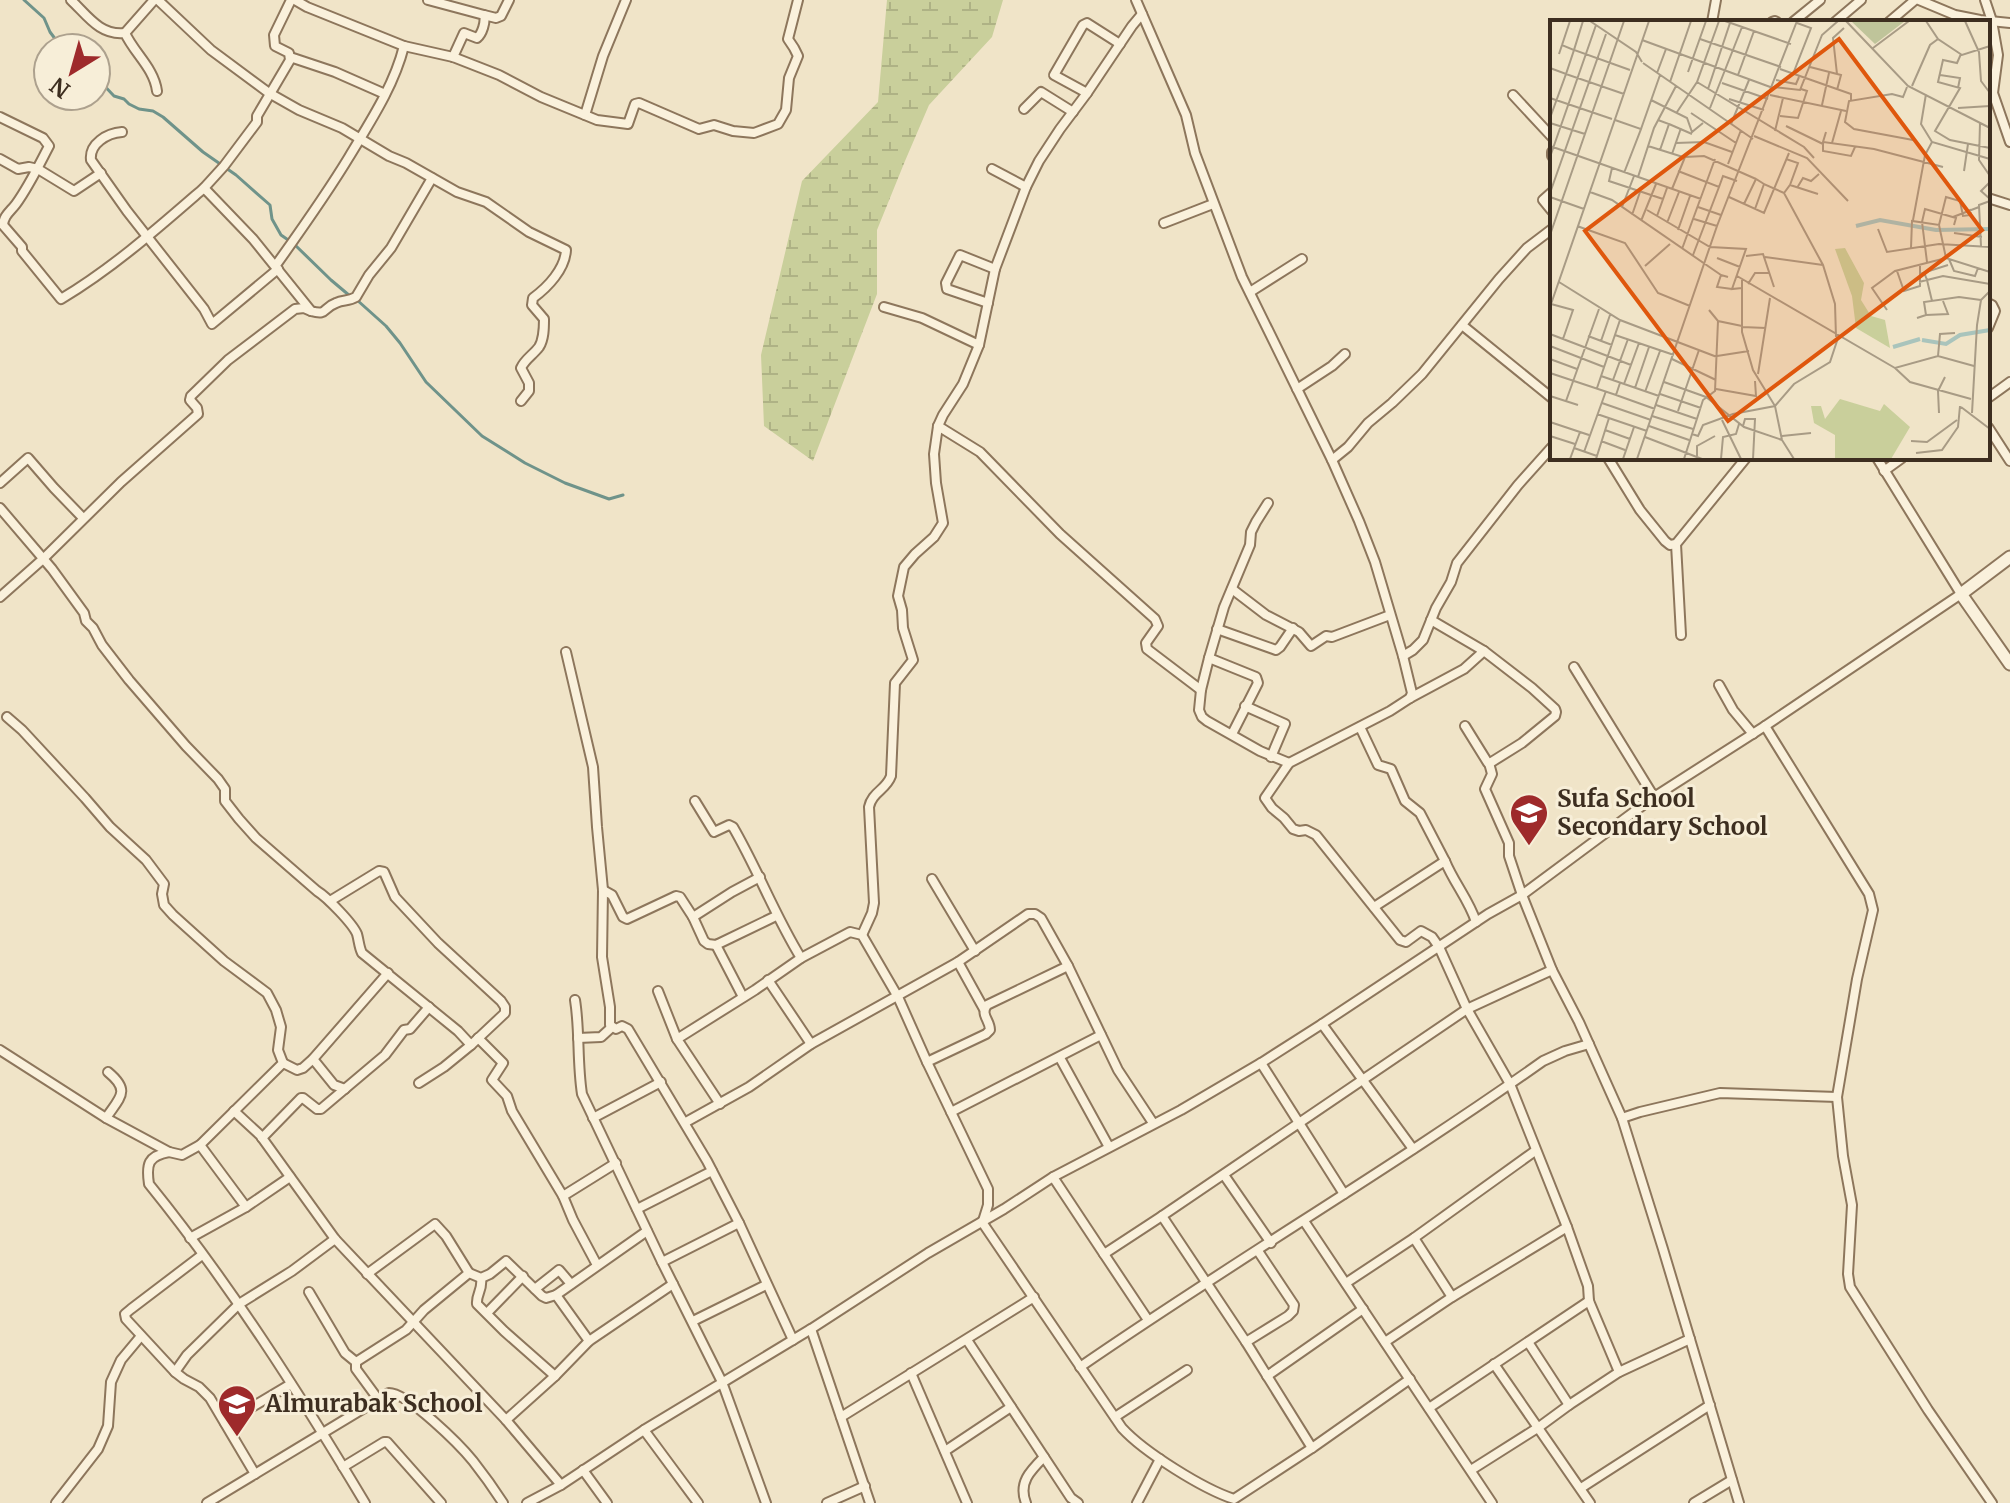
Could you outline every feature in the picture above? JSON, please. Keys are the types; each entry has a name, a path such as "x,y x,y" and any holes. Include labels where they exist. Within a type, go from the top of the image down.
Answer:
{"street":[{"path":"71,0 100,29 110,33 125,33 156,0 211,50 269,93 361,138 457,192 486,202 529,232 566,250 557,273 533,298 532,305 544,319 544,330 540,345 521,368 529,383 529,391 521,401"},
{"path":"385,94 290,57 289,53 275,46 274,35 293,0 404,46 453,57 499,75 541,97 597,120 628,124 635,104 639,103 699,129 714,125 754,133 778,124 786,110 789,78 798,56 788,39 798,0"},
{"path":"428,0 454,3 496,18 501,16 509,0"},
{"path":"585,115 603,56 626,0"},
{"path":"1137,0 1186,115 1195,153 1213,204 1250,292 1332,460 1375,562 1403,656 1412,693 1410,698"},
{"path":"1712,20 1716,0"},
{"path":"1795,20 1820,0"},
{"path":"1837,20 1861,0"},
{"path":"1892,20 1917,0 1955,15 1986,20"},
{"path":"1985,0 1998,55 1993,93 2010,139"},
{"path":"862,935 874,903 870,800 885,788 891,776 895,683 913,660 903,628 898,596 904,567 934,537 943,523 934,454 938,426 963,384 979,345 995,269 1026,187 1060,129 1142,14"},
{"path":"453,57 464,33 477,38 480,36 484,15"},
{"path":"1992,21 2010,23"},
{"path":"1024,109 1054,75 1085,23 1120,44"},
{"path":"125,33 151,72 157,91"},
{"path":"122,132 110,134 94,146 91,160 204,309 212,324 277,267 361,138 385,94 404,46"},
{"path":"0,117 47,142 49,146 16,205 4,217 3,225 61,299 85,285 148,237 204,188 257,122 257,116 290,57"},
{"path":"1054,75 1087,93"},
{"path":"1041,92 1073,112"},
{"path":"1513,95 1550,135"},
{"path":"0,159 18,169 38,169 74,191 101,173"},
{"path":"992,169 1026,187"},
{"path":"0,597 198,414 191,396 228,360 295,309 304,308 320,314 339,301 354,299 391,248 432,178"},
{"path":"204,188 277,267 311,311"},
{"path":"1550,194 1543,200 1550,209"},
{"path":"1990,199 2010,205"},
{"path":"1164,223 1213,204"},
{"path":"1332,460 1406,391 1499,279 1527,248 1550,231"},
{"path":"988,303 947,289 946,283 960,255 995,269"},
{"path":"1250,292 1302,259"},
{"path":"1990,304 1995,311 1990,323"},
{"path":"884,307 922,318 979,345"},
{"path":"1462,325 1550,396"},
{"path":"1297,389 1345,354"},
{"path":"1990,397 2010,382"},
{"path":"938,426 980,452 1060,534 1155,619 1158,626 1146,643 1147,649 1201,690"},
{"path":"1990,429 2007,450 2010,461"},
{"path":"1403,656 1423,640 1457,563 1550,449"},
{"path":"0,483 28,458 83,518"},
{"path":"1609,460 1640,510 1670,545 1676,544 1744,460"},
{"path":"1878,460 1961,594 2010,664"},
{"path":"1884,471 1899,460"},
{"path":"1268,503 1251,532 1250,545 1224,607 1201,690 1199,710 1202,717 1271,757 1289,763"},
{"path":"0,508 84,613 102,645 176,735 218,779 225,789 225,801 256,838 330,901 357,933 362,953 503,1063 492,1078 493,1082 507,1096 512,1111 563,1196 597,1265"},
{"path":"1676,544 1681,635"},
{"path":"527,1503 561,1485 644,1430 1053,1177 1181,1110 1261,1063 1522,895 1654,797 1961,594 2010,557"},
{"path":"1232,589 1266,615 1293,628 1311,646 1326,636 1332,637 1390,615"},
{"path":"1431,620 1484,651 1532,688 1556,712 1522,743 1489,763"},
{"path":"1217,629 1276,650 1293,628"},
{"path":"1484,651 1464,669 1289,763 1265,798 1293,829 1316,835 1400,940 1406,942 1421,931 1432,937 1439,947 1467,1009 1510,1084 1567,1227 1588,1286 1589,1301 1619,1372"},
{"path":"566,652 593,767 603,890 602,957 612,1027"},
{"path":"1209,658 1256,677 1258,683 1232,734"},
{"path":"1574,667 1654,797"},
{"path":"1719,685 1733,710 1753,734"},
{"path":"1245,706 1285,724 1271,757"},
{"path":"7,717 110,827 146,860 164,884 164,905 173,915 224,961 267,993 281,1027 278,1050 283,1063 297,1070 303,1068 388,973"},
{"path":"1465,726 1489,763 1492,774 1485,789 1509,843 1509,856 1522,895 1552,970 1622,1118 1739,1503"},
{"path":"1765,726 1869,894 1873,910 1857,979 1837,1097 1852,1205 1850,1287 1992,1503"},
{"path":"1360,727 1378,765 1391,769 1405,801 1420,813 1453,879 1465,895 1476,922"},
{"path":"695,801 714,832 729,825 733,827 760,877 776,916 801,958"},
{"path":"1374,907 1445,861"},
{"path":"330,901 379,871 384,872 395,897 505,1007 505,1013 475,1041 419,1083"},
{"path":"693,917 760,877"},
{"path":"932,879 975,951"},
{"path":"603,890 612,895 625,919 676,896 683,899 708,944 716,945 776,916"},
{"path":"686,1122 770,1074 811,1044 958,962 1028,914 1035,914 1041,918 1068,966 1127,1086 1153,1123"},
{"path":"677,1039 801,958 850,932 862,935 898,997 988,1189 988,1205 982,1222"},
{"path":"716,945 743,997"},
{"path":"927,1062 990,1030 984,1009 958,962"},
{"path":"984,1009 1068,966"},
{"path":"1104,1254 1467,1009 1552,970"},
{"path":"768,980 811,1044"},
{"path":"658,991 677,1039 720,1104"},
{"path":"575,1000 582,1094 722,1382 766,1503"},
{"path":"262,1138 301,1098 321,1109 385,1055 404,1030 410,1029 429,1007"},
{"path":"1322,1024 1413,1149"},
{"path":"578,1038 601,1037 612,1027"},
{"path":"612,1027 628,1029 686,1122 739,1223 793,1340"},
{"path":"951,1112 1101,1035"},
{"path":"1080,1367 1543,1061 1589,1044"},
{"path":"0,1050 106,1118 169,1152 182,1155 200,1145 283,1063"},
{"path":"1060,1058 1109,1147"},
{"path":"313,1059 334,1085 345,1089"},
{"path":"1261,1063 1344,1194"},
{"path":"106,1118 122,1093 118,1080 108,1072"},
{"path":"593,1118 661,1082"},
{"path":"1622,1118 1720,1093 1837,1097"},
{"path":"234,1111 262,1138 335,1239 506,1420 561,1485"},
{"path":"200,1145 246,1207"},
{"path":"1346,1283 1535,1151"},
{"path":"169,1152 159,1154 152,1160 147,1168 149,1184 239,1304 364,1502"},
{"path":"563,1196 616,1163"},
{"path":"637,1209 712,1171"},
{"path":"1224,1175 1271,1243"},
{"path":"190,1238 246,1207 290,1177"},
{"path":"1053,1177 1148,1320"},
{"path":"1162,1216 1312,1448"},
{"path":"1304,1221 1492,1503"},
{"path":"982,1222 1131,1438 1219,1495 1235,1501 1410,1379"},
{"path":"662,1262 739,1223"},
{"path":"367,1274 435,1224 469,1273 481,1278 506,1261 546,1298 556,1295 647,1231"},
{"path":"1385,1342 1567,1227"},
{"path":"1414,1238 1452,1297"},
{"path":"175,1372 187,1355 239,1304 335,1239"},
{"path":"1246,1342 1288,1316 1294,1305 1258,1251"},
{"path":"202,1255 125,1314 126,1319 175,1372 210,1398 255,1474"},
{"path":"535,1289 559,1270 571,1284"},
{"path":"356,1362 395,1338 469,1273"},
{"path":"487,1313 523,1276"},
{"path":"481,1278 482,1288 476,1301 504,1331 555,1376"},
{"path":"506,1420 589,1341 673,1284"},
{"path":"693,1321 766,1285"},
{"path":"309,1292 345,1353 356,1362"},
{"path":"556,1295 589,1341"},
{"path":"841,1417 1034,1297"},
{"path":"1429,1408 1589,1301"},
{"path":"1267,1376 1363,1309"},
{"path":"811,1329 870,1503"},
{"path":"56,1503 98,1449 108,1426 111,1382 121,1360 141,1336"},
{"path":"1471,1470 1619,1372 1690,1339"},
{"path":"967,1340 1077,1503"},
{"path":"1528,1342 1569,1405"},
{"path":"356,1362 356,1369 378,1399"},
{"path":"1494,1364 1590,1503"},
{"path":"1115,1417 1187,1370"},
{"path":"911,1373 967,1503"},
{"path":"225,1423 291,1384"},
{"path":"207,1503 378,1399 396,1393 413,1404 464,1451 503,1503"},
{"path":"1581,1488 1710,1405"},
{"path":"945,1451 1011,1407"},
{"path":"644,1430 698,1503"},
{"path":"343,1467 387,1442 441,1503"},
{"path":"1026,1503 1023,1494 1027,1475 1044,1457"},
{"path":"1137,1503 1160,1459"},
{"path":"583,1470 607,1503"},
{"path":"1694,1503 1732,1480"},
{"path":"827,1503 865,1486"}],"green space":[{"path":"887,0 1003,0 992,37 929,105 905,161 877,230 877,294 813,461 764,426 761,355 802,181 878,102"}],"waterway":[{"path":"24,0 44,18 50,32"},
{"path":"112,94 139,109 153,111 163,117 203,152 236,175 270,205 272,219 281,235 350,296"},
{"path":"357,300 386,326 426,382 482,436 565,483 609,499 623,495"}],"place":[{"name":"Sufa School Secondary School","path":"1529,847"},
{"name":"Almurabak School","path":"237,1438"}]}
